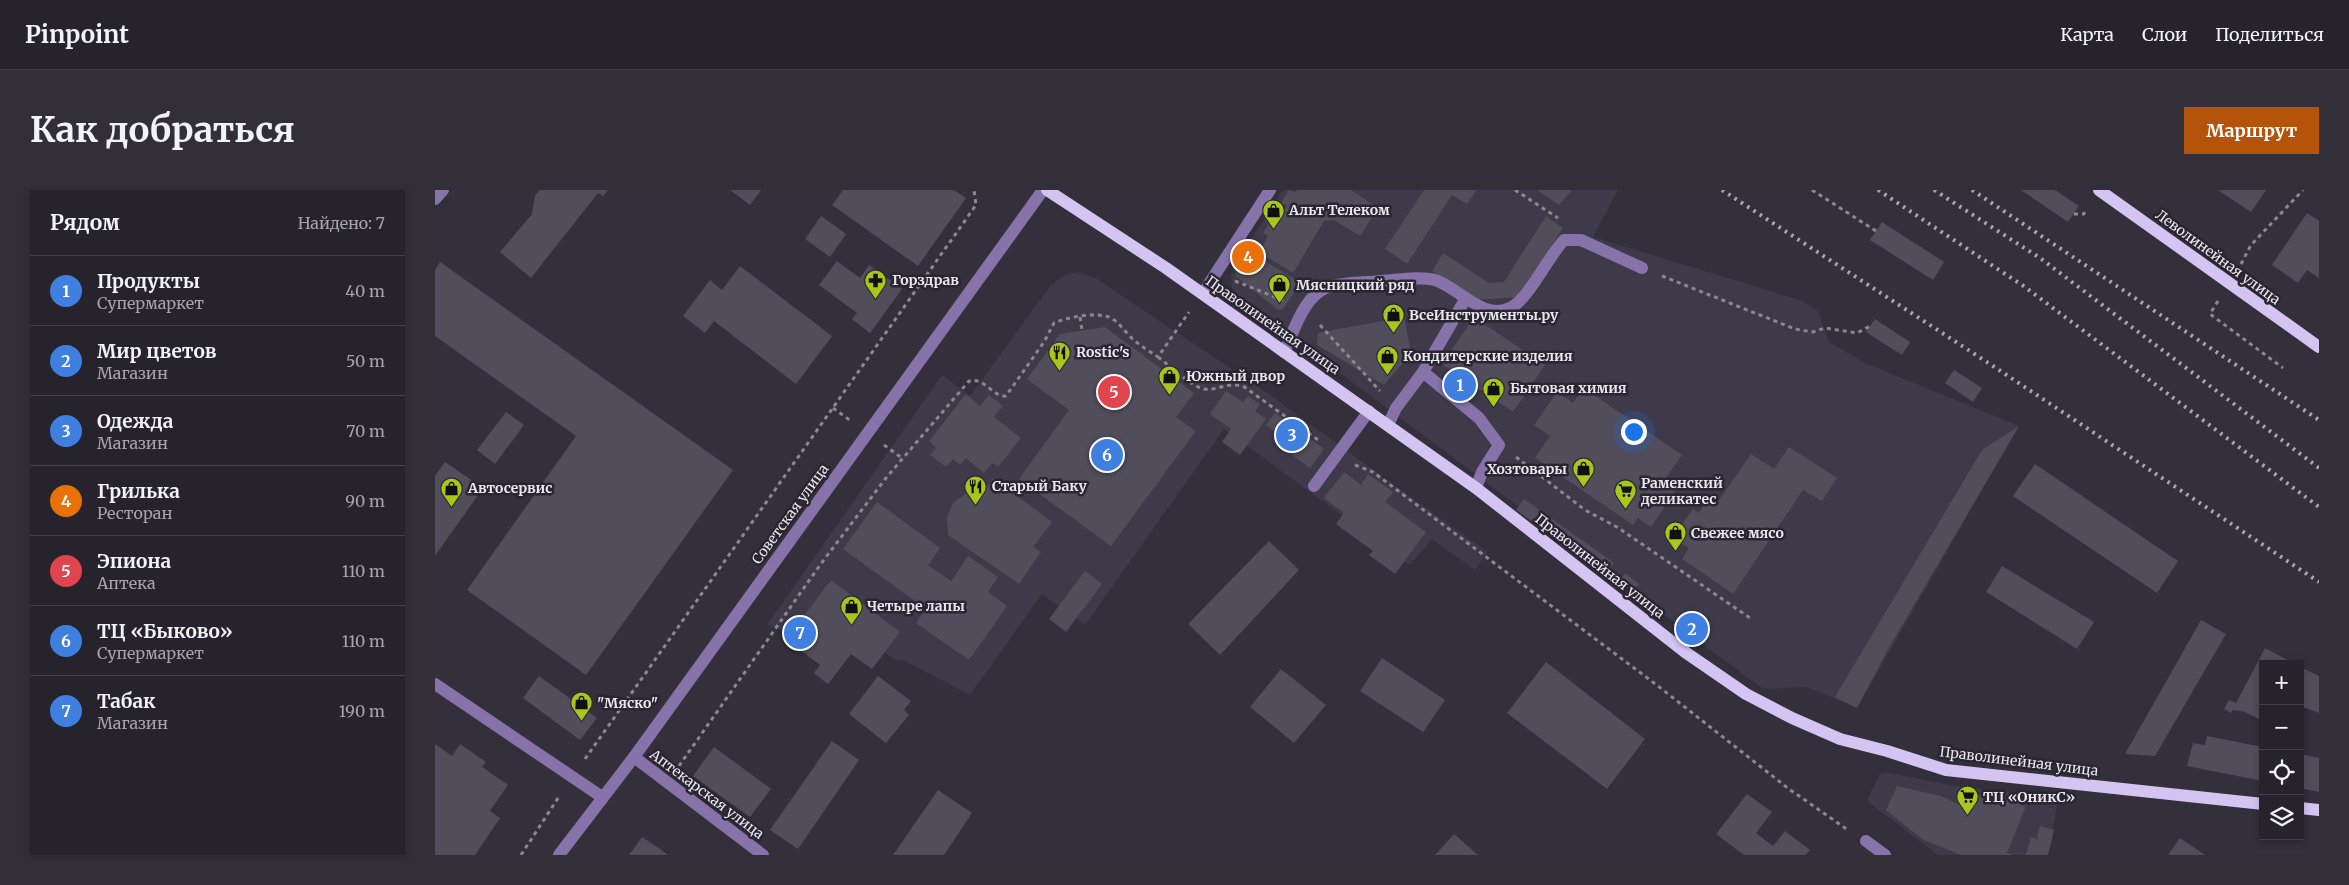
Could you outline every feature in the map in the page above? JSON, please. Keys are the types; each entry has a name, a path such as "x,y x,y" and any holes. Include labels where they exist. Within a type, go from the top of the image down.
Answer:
{"main road":[{"name":"Праволинейная улица","path":"1045,190 1203,293 1476,488 1685,652 1746,694 1792,718 1840,739 1887,751 1946,770 2259,804"},
{"name":"Леволинейная улица","path":"2099,190 2319,347"},
{"path":"2304,808 2319,810"}],"street":[{"path":"435,199 443,190"},
{"name":"Советская улица","path":"559,855 633,757 1045,190"},
{"path":"1203,293 1270,190"},
{"path":"1284,352 1305,308 1327,287 1389,280 1435,280 1478,306 1493,310 1509,309 1521,301 1546,262 1564,240 1581,240 1642,268"},
{"path":"1388,425 1397,408 1423,372 1465,298"},
{"path":"1423,372 1479,418 1499,445 1482,472 1476,488"},
{"path":"1314,486 1369,411"},
{"path":"435,684 602,797"},
{"name":"Аптекарская улица","path":"633,757 761,855"},
{"path":"1866,841 1885,855"}],"path":[{"path":"521,855 572,777 976,205 974,190"},
{"path":"1515,190 1560,219"},
{"path":"1812,190 1876,231"},
{"path":"1642,268 1795,329 1813,332 1825,328 1857,333 1870,326"},
{"path":"1159,357 1203,293"},
{"path":"669,784 683,760 819,565 886,478 956,395 969,381 973,380 983,383 1001,396 1006,396 1044,342 1054,323 1098,315 1109,317 1118,323 1135,341 1197,386 1205,389 1232,384 1243,386 1352,464 1373,472 1658,686 1789,789 1866,841"},
{"path":"1080,317 1082,330"},
{"path":"1499,445 1577,504 1617,527 1753,620"}],"shaded area":[{"path":"1283,190 1618,190 1593,237 1803,301 1818,311 1829,342 1865,363 2019,426 1857,708 1807,687 1763,689 1241,299 1232,289 1231,275 1234,266"},
{"path":"1078,272 1096,278 1267,393 1487,552 1475,570 1432,539 1410,565 1224,429 1085,625 1042,594 970,695 903,660 898,661 858,636 841,649 767,625 942,375 970,396 1051,285 1065,275"},
{"path":"1885,772 1955,786 2058,797 2054,824 2045,855 1938,855 1868,802 1868,798 1880,774"}],"building":[{"path":"540,190 608,190 603,196 598,193 531,278 500,252 532,214 535,195"},
{"path":"730,190 761,190 750,205"},
{"path":"843,190 954,190 966,198 918,266 832,205"},
{"path":"1289,190 1295,192 1297,190 1351,190 1378,208 1360,236 1334,220 1324,221 1293,273 1259,252 1268,236 1263,233 1271,220 1276,223 1287,206 1281,203"},
{"path":"1424,190 1477,190 1467,204 1452,195 1407,264 1385,249"},
{"path":"1537,190 1572,190 1559,205"},
{"path":"2021,190 2055,190 2079,206 2068,222"},
{"path":"2218,190 2266,190 2251,212"},
{"path":"2307,213 2319,221 2319,278 2307,270 2298,283 2272,265"},
{"path":"821,216 846,234 830,257 805,239"},
{"path":"1546,216 1563,228 1518,297 1477,300 1432,271 1443,253 1489,283 1504,282"},
{"path":"1882,222 1944,262 1933,280 1870,240"},
{"path":"1247,250 1301,283 1283,309 1278,310 1236,276 1236,269"},
{"path":"837,261 860,278 869,265 902,289 870,333 852,319 857,313 819,285"},
{"path":"440,262 733,470 586,675 467,590 576,436 435,336 435,270"},
{"path":"740,266 832,336 796,384 714,321 705,333 683,316 710,280 722,290"},
{"path":"1404,317 1411,353 1384,385 1317,345 1318,333"},
{"path":"1474,317 1545,365 1513,412 1442,364"},
{"path":"1875,319 1910,342 1902,355 1866,332"},
{"path":"1105,327 1194,393 1176,417 1196,431 1111,546 1019,479 1069,410 1027,379 1060,334"},
{"path":"1954,370 1982,388 1973,402 1945,383"},
{"path":"1584,388 1682,455 1665,479 1678,487 1651,527 1638,518 1633,525 1535,458 1550,436 1534,425 1557,392 1573,403"},
{"path":"1226,391 1243,402 1248,396 1260,404 1255,411 1266,419 1240,455 1222,442 1231,429 1210,414"},
{"path":"966,394 980,406 989,395 1003,406 994,417 1021,438 998,467 992,463 984,473 966,458 960,465 953,459 946,467 930,455 936,448 929,441"},
{"path":"506,412 524,425 495,464 477,450"},
{"path":"1275,413 1324,449 1310,468 1288,452 1293,445 1266,425"},
{"path":"2019,426 1887,651 1857,708 1835,697 1982,450"},
{"path":"1789,447 1837,478 1822,501 1803,490 1733,594 1682,559 1689,548 1673,537 1693,509 1699,513 1709,497 1717,503 1751,454 1774,469"},
{"name":"Автосервис","path":"445,462 483,488 435,556 435,476"},
{"path":"2035,464 2178,561 2157,593 2013,496"},
{"path":"1344,472 1361,485 1368,474 1393,492 1385,502 1426,532 1395,574 1369,555 1373,551 1336,524 1344,513 1324,498"},
{"path":"993,478 1052,522 1033,547 1041,552 1019,584 948,535 947,517 953,503 969,491 983,492"},
{"path":"1524,499 1614,563 1606,574 1516,510"},
{"path":"877,502 940,548 928,565 951,581 968,556 998,577 988,592 1007,606 969,660 916,623 926,609 843,549"},
{"path":"1269,541 1299,570 1220,655 1188,624"},
{"path":"2002,566 2094,622 2077,649 1986,592"},
{"path":"1085,571 1102,584 1066,632 1049,619"},
{"path":"1625,573 1639,584 1633,592 1619,582"},
{"name":"Четыре лапы","path":"831,580 900,632 872,669 851,654 828,684 814,673 820,665 786,639"},
{"path":"1682,613 1698,613 1711,623 1696,643 1673,625"},
{"path":"2201,620 2226,634 2155,756 2125,754"},
{"path":"2265,648 2288,660 2259,660 2259,719 2245,712 2233,710 2231,713 2224,709 2229,700 2236,703"},
{"path":"1382,658 1445,700 1423,732 1360,691"},
{"path":"1546,662 1645,739 1607,789 1507,713"},
{"path":"1281,669 1326,705 1294,743 1250,707"},
{"path":"2304,669 2319,676 2319,713 2304,707"},
{"path":"539,676 597,718 580,740 523,698"},
{"path":"878,676 911,701 904,710 909,715 886,743 849,714"},
{"path":"2207,736 2259,746 2259,780 2187,766 2193,743 2205,745"},
{"path":"832,741 859,760 798,849 770,830"},
{"path":"435,744 452,756 460,744 486,762 482,767 508,785 490,811 500,818 475,855 435,855"},
{"path":"714,747 771,789 750,817 693,776"},
{"path":"2304,755 2319,758 2319,792 2304,789"},
{"name":"ТЦ «ОникС»","path":"1897,786 1941,796 1958,804 1962,793 2021,801 2020,805 2026,806 2007,853 2013,855 1961,855 1922,839 1886,810"},
{"path":"938,790 972,813 944,855 893,855"},
{"path":"1747,794 1772,812 1756,833 1773,846 1785,831 1810,850 1806,855 1744,855 1716,834"},
{"path":"2040,826 2054,830 2048,855 2026,855 2031,837 2037,839"},
{"path":"1454,834 1478,855 1435,855"},
{"path":"642,837 660,849 668,855 629,855"},
{"path":"2180,838 2205,855 2168,855"}],"railway":[{"path":"1722,190 1993,366 2319,582"},
{"path":"1878,190 2025,287 2319,507"},
{"path":"1934,190 2040,258 2319,468"},
{"path":"1972,190 2319,420"}],"place":[{"name":"Альт Телеком","path":"1273,229"},
{"name":"Грилька","path":"1248,257"},
{"name":"Горздрав","path":"876,299"},
{"name":"Мясницкий ряд","path":"1280,304"},
{"name":"ВсеИнструменты.ру","path":"1393,334"},
{"name":"Rostic's","path":"1060,371"},
{"name":"Кондитерские изделия","path":"1387,375"},
{"name":"Продукты","path":"1460,385"},
{"name":"Эпиона","path":"1114,392"},
{"name":"Южный двор","path":"1170,395"},
{"name":"Бытовая химия","path":"1494,407"},
{"name":"Одежда","path":"1292,435"},
{"name":"ТЦ «Быково»","path":"1107,455"},
{"name":"Хозтовары","path":"1583,488"},
{"name":"Старый Баку","path":"976,505"},
{"name":"Автосервис","path":"452,507"},
{"name":"Раменский деликатес","path":"1625,510"},
{"name":"Свежее мясо","path":"1675,552"},
{"name":"Четыре лапы","path":"851,625"},
{"name":"Мир цветов","path":"1692,629"},
{"name":"Табак","path":"800,633"},
{"name":"\"Мяско\"","path":"581,722"},
{"name":"ТЦ «ОникС»","path":"1967,816"}]}
